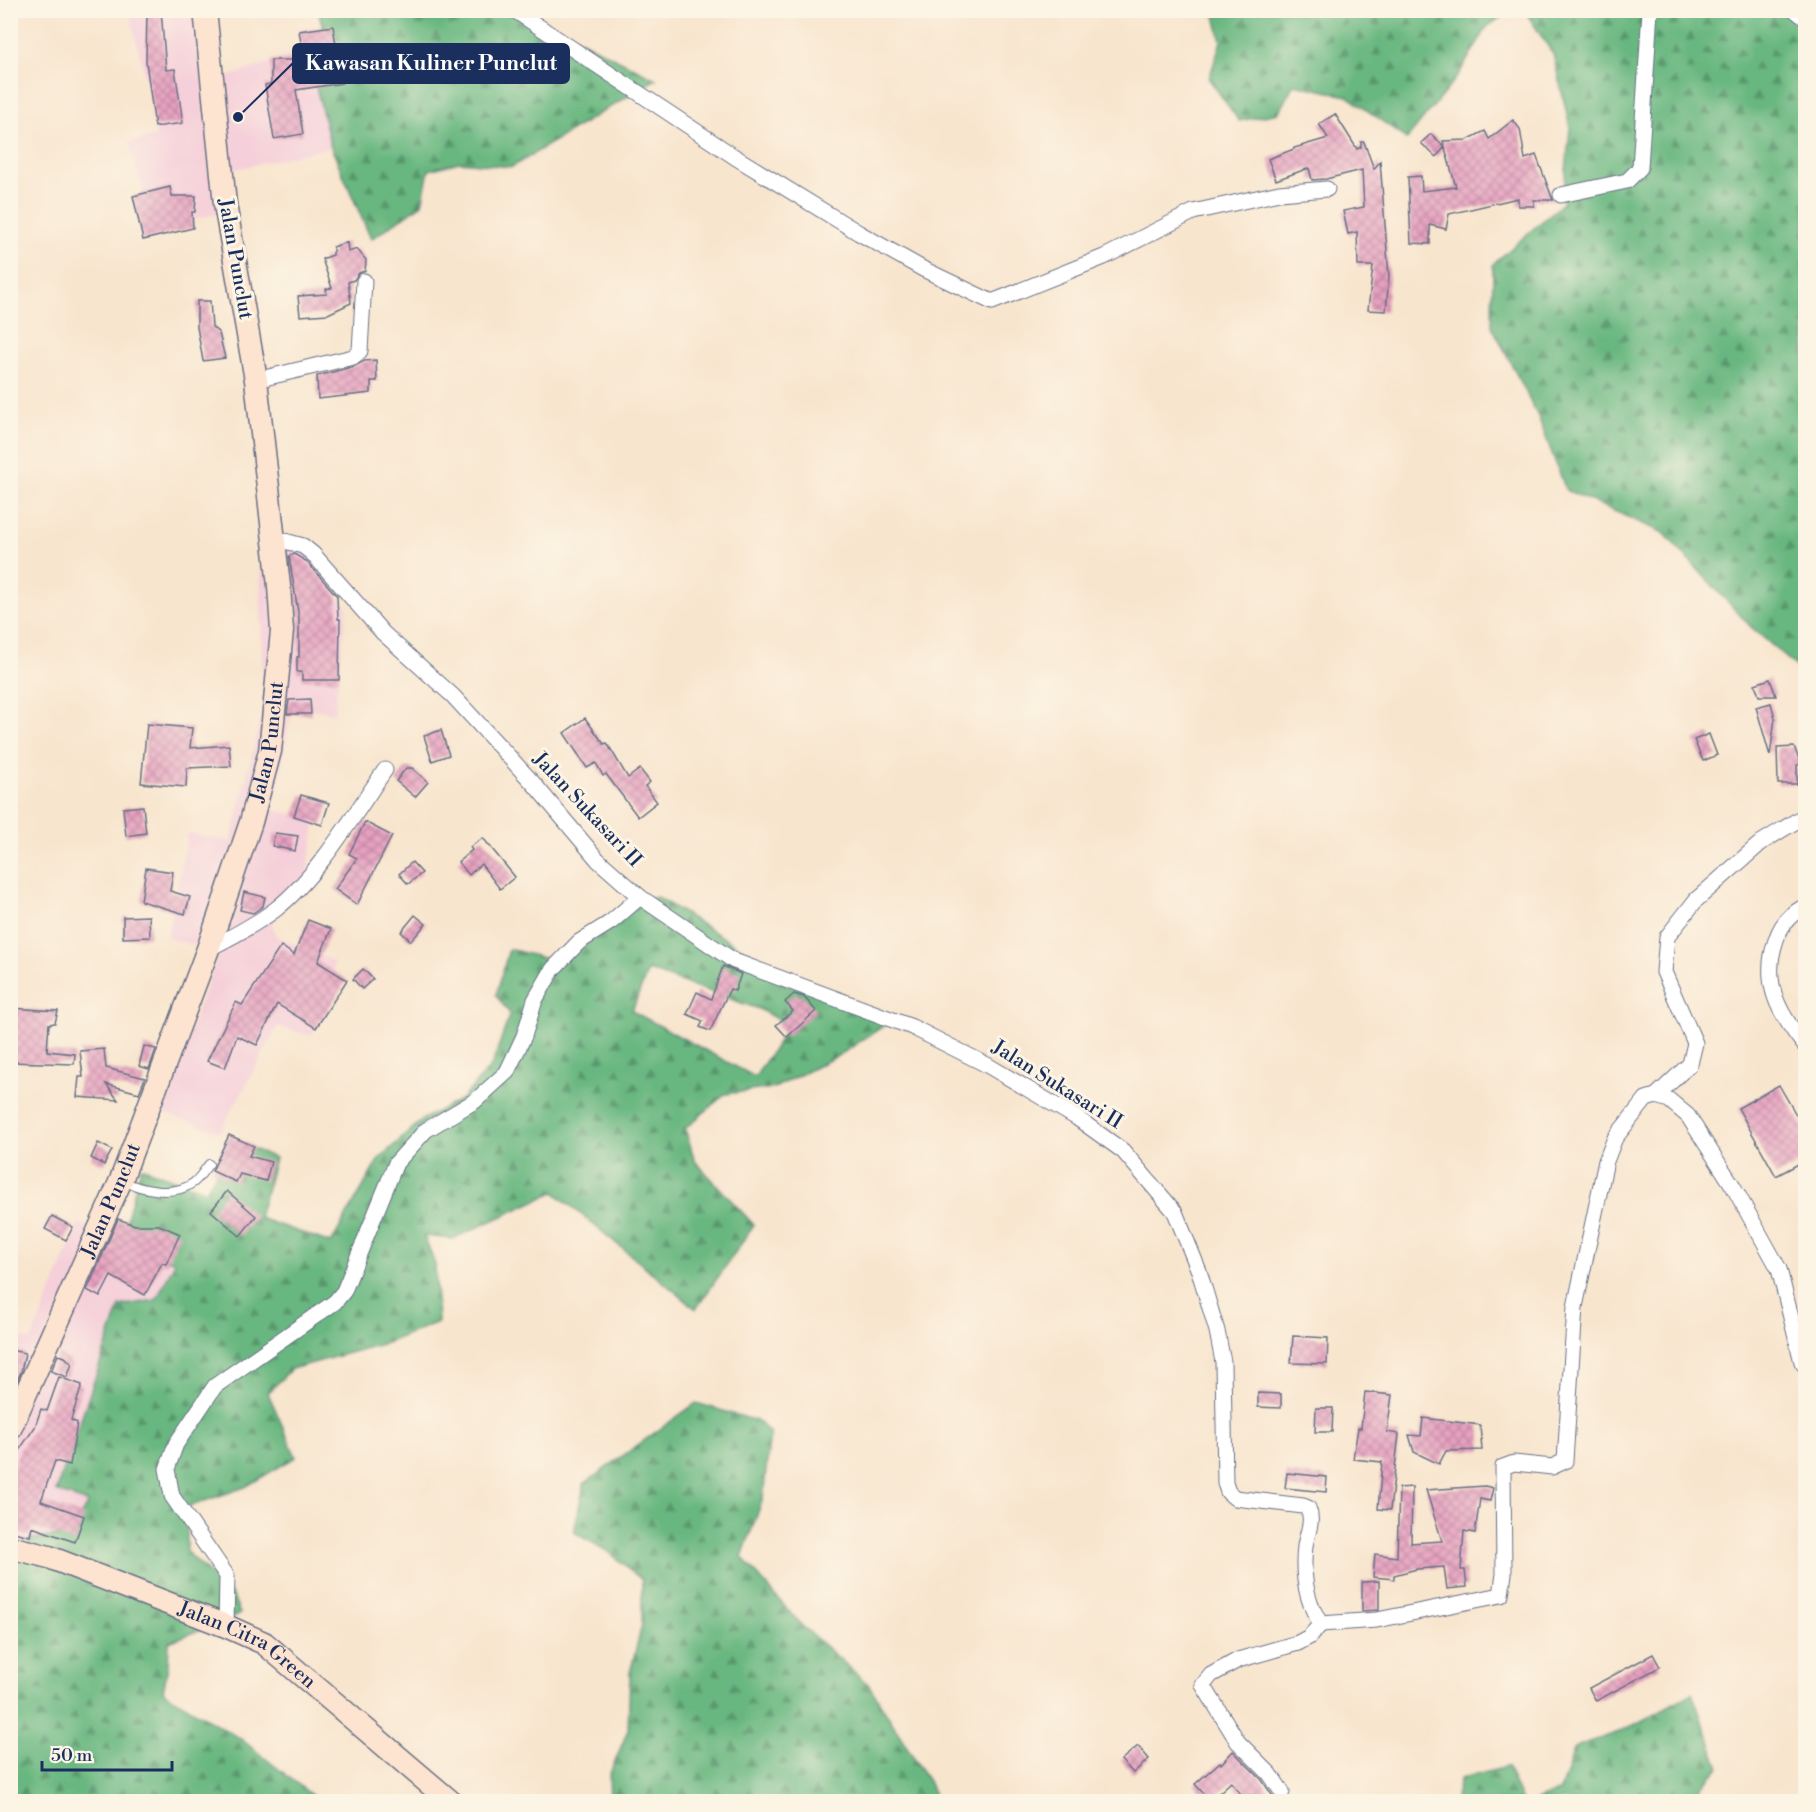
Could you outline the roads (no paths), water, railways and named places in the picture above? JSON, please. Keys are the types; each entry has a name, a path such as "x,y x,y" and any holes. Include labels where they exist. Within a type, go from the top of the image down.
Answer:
{"main road":[{"name":"Jalan Punclut","path":"10,1429 121,1180 208,949 251,822 270,751 282,631 274,538 256,380 225,204 205,10"},
{"name":"Jalan Citra Green","path":"10,1547 49,1557 264,1643 451,1802"}],"street":[{"path":"514,10 735,157 859,233 923,269 992,302 1104,257 1193,212 1279,193 1327,189"},
{"path":"1561,195 1627,181 1640,168 1650,10"},
{"path":"1795,10 1806,19"},
{"path":"256,380 353,357 360,351 364,281"},
{"name":"Jalan Sukasari II","path":"274,538 303,546 313,555 383,633 453,696 534,784 598,860 640,897 734,961 912,1027 976,1060 1077,1118 1123,1151 1175,1212 1202,1281 1217,1331 1223,1362 1225,1484 1228,1492 1235,1498 1308,1508 1312,1516 1305,1546 1304,1585 1314,1614 1321,1624"},
{"path":"208,949 254,925 278,908 312,873 385,770"},
{"path":"1282,1792 1270,1774 1238,1742 1203,1685 1211,1675 1238,1660 1298,1643 1309,1637 1321,1624 1377,1620 1501,1594 1504,1574 1503,1467 1514,1463 1552,1467 1565,1461 1575,1307 1606,1161 1616,1138 1634,1112 1646,1099 1656,1096 1690,1064 1695,1042 1664,972 1667,937 1696,900 1762,842 1806,815"},
{"path":"226,1626 227,1576 172,1496 168,1468 176,1444 215,1386 335,1302 344,1290 396,1163 426,1130 475,1101 507,1072 524,1036 535,1000 553,969 579,942 611,922 640,897"},
{"path":"1806,906 1795,911 1780,928 1770,956 1769,981 1777,1004 1791,1029 1806,1047"},
{"path":"1656,1096 1669,1100 1688,1116 1733,1186 1779,1269 1802,1362 1806,1366"}],"lane":[{"path":"121,1180 138,1188 179,1189 194,1183 209,1164"}],"place":[{"name":"Kawasan Kuliner Punclut","path":"238,117"}]}
